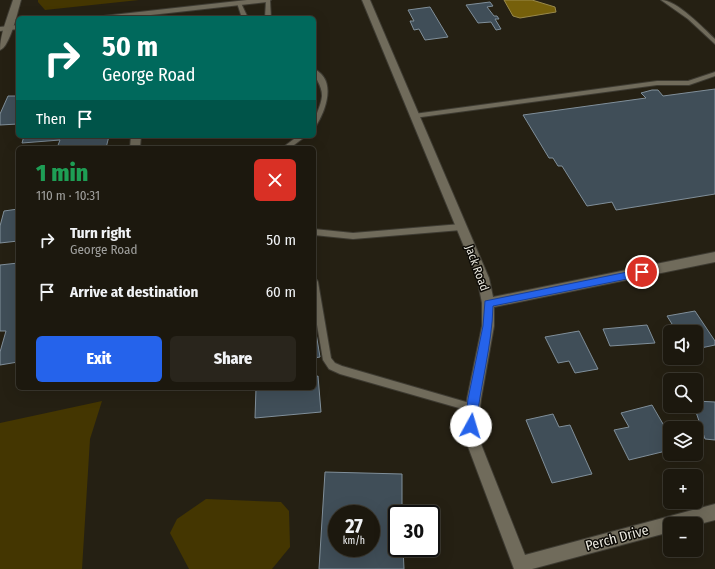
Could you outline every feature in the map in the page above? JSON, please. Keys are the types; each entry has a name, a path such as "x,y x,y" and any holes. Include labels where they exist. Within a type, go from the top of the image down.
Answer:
{"street":[{"path":"0,48 9,28 17,0"},
{"path":"145,16 267,0"},
{"name":"Jack Road","path":"366,0 483,278 488,303 488,326 471,426 474,444 521,566"},
{"path":"0,29 16,27"},
{"path":"488,303 715,257"},
{"name":"Perch Drive","path":"521,566 715,512"}],"lane":[{"path":"267,0 268,16"},
{"path":"664,0 690,18 715,42"},
{"path":"239,3 244,16"},
{"path":"316,73 319,75 325,87 326,101 316,122"},
{"path":"414,116 657,83 689,82 715,74"},
{"path":"288,146 301,138"},
{"path":"316,232 353,236 461,227"},
{"path":"316,294 327,360 332,366 340,370 473,408"}],"shaded area":[{"path":"38,0 139,0 45,10"},
{"path":"504,0 532,0 555,7 556,12 520,18 513,16"},
{"path":"102,401 90,439 82,569 0,569 0,423"},
{"path":"206,499 281,502 289,511 290,547 272,569 189,569 170,533 177,519"}],"building":[{"path":"490,2 493,6 487,7 494,16 497,16 499,19 495,19 501,29 496,30 491,22 478,23 466,5"},
{"path":"430,7 448,37 425,40 419,29 414,30 410,21 414,21 408,10"},
{"path":"715,89 715,194 616,210 612,202 587,206 562,166 558,166 553,158 549,158 523,115 646,98 641,93 652,90 658,90 663,96"},
{"path":"8,96 16,96 16,124 0,125 0,114"},
{"path":"23,138 108,138 106,146 58,146 60,140 22,143"},
{"path":"16,209 16,241 0,243 0,226 4,211"},
{"path":"16,263 16,362 0,365 0,352 6,331 0,331 0,265"},
{"path":"695,311 715,341 715,345 703,348 703,325 673,325 667,316"},
{"path":"647,325 655,343 610,346 603,329"},
{"path":"579,331 598,369 575,373 569,361 558,363 545,337"},
{"path":"316,333 320,357 316,358"},
{"path":"316,376 318,376 321,412 255,418 256,390 316,390"},
{"path":"703,401 715,402 715,440 705,439 703,433 703,421 699,421 696,413 703,413"},
{"path":"652,405 663,424 663,452 629,460 614,430 629,427 621,413"},
{"path":"553,414 559,427 570,425 592,474 552,483 526,420"},
{"path":"325,472 402,474 402,505 388,505 388,557 403,557 404,569 319,569"}],"route":[{"path":"471,426 474,399 488,326 488,303 642,272"}]}
